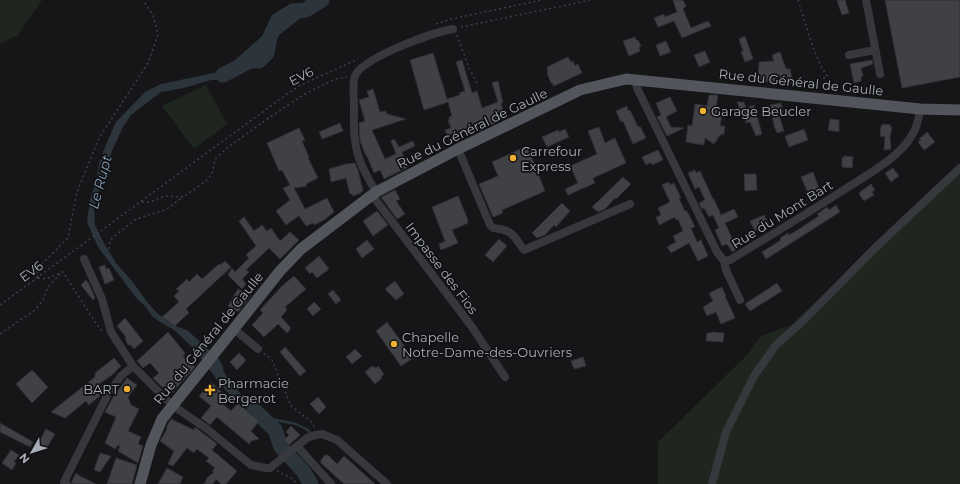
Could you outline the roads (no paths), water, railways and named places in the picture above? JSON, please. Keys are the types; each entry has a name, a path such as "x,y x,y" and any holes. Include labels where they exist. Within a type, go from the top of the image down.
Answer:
{"main road":[{"name":"Rue du Général de Gaulle","path":"140,484 150,445 162,418 280,271 301,250 374,193 458,149 580,90 626,79 635,79 920,109 960,110"}],"street":[{"path":"866,0 880,74"},
{"name":"Impasse des Fios","path":"453,29 443,30 406,43 362,68 355,76 354,136 356,148 364,171 374,193 505,376"},
{"path":"849,54 875,50"},
{"name":"Rue du Mont Bart","path":"635,79 637,88 697,212 717,252 724,261 730,260 880,167 900,150 912,136 919,120 920,109"},
{"path":"458,149 490,225 493,228 506,230 512,233 524,250 630,204"},
{"path":"712,484 726,432 754,376 776,345 960,168"},
{"path":"84,259 102,299 111,332 133,366 172,405 207,429 251,465 270,468 307,438 317,434 322,434 337,440 387,484"},
{"path":"724,261 726,270 740,300"},
{"path":"234,329 258,349"},
{"path":"67,484 64,482 108,394 121,376 133,366"},
{"path":"295,448 331,484"}],"water":[{"path":"306,0 324,0 243,63 233,75 223,80 211,80 184,88 161,92 131,115 123,127 112,151 94,208 95,225 116,263 158,314 175,326 187,330 219,359 223,370 238,391 252,405 272,421 266,427 258,416 231,396 193,348 174,330 152,316 145,306 137,299 98,247 87,222 90,200 96,182 99,164 116,122 145,92 161,84 223,71 261,37 291,15"},
{"path":"291,455 306,469 315,484 307,484 286,459"}],"waterway":[{"name":"Le Rupt","path":"223,75 250,61 259,61 267,53 270,37 278,20 293,11 306,10 322,0"},
{"name":"Le Rupt","path":"254,410 275,430 281,447 303,471 311,484"},
{"path":"266,418 296,424 308,430 310,433"}],"place":[{"name":"Garage Beucler","path":"703,111"},
{"name":"Carrefour Express","path":"513,158"},
{"name":"Chapelle Notre-Dame-des-Ouvriers","path":"394,344"},
{"name":"BART","path":"127,389"},
{"name":"Pharmacie Bergerot","path":"210,390"}]}
